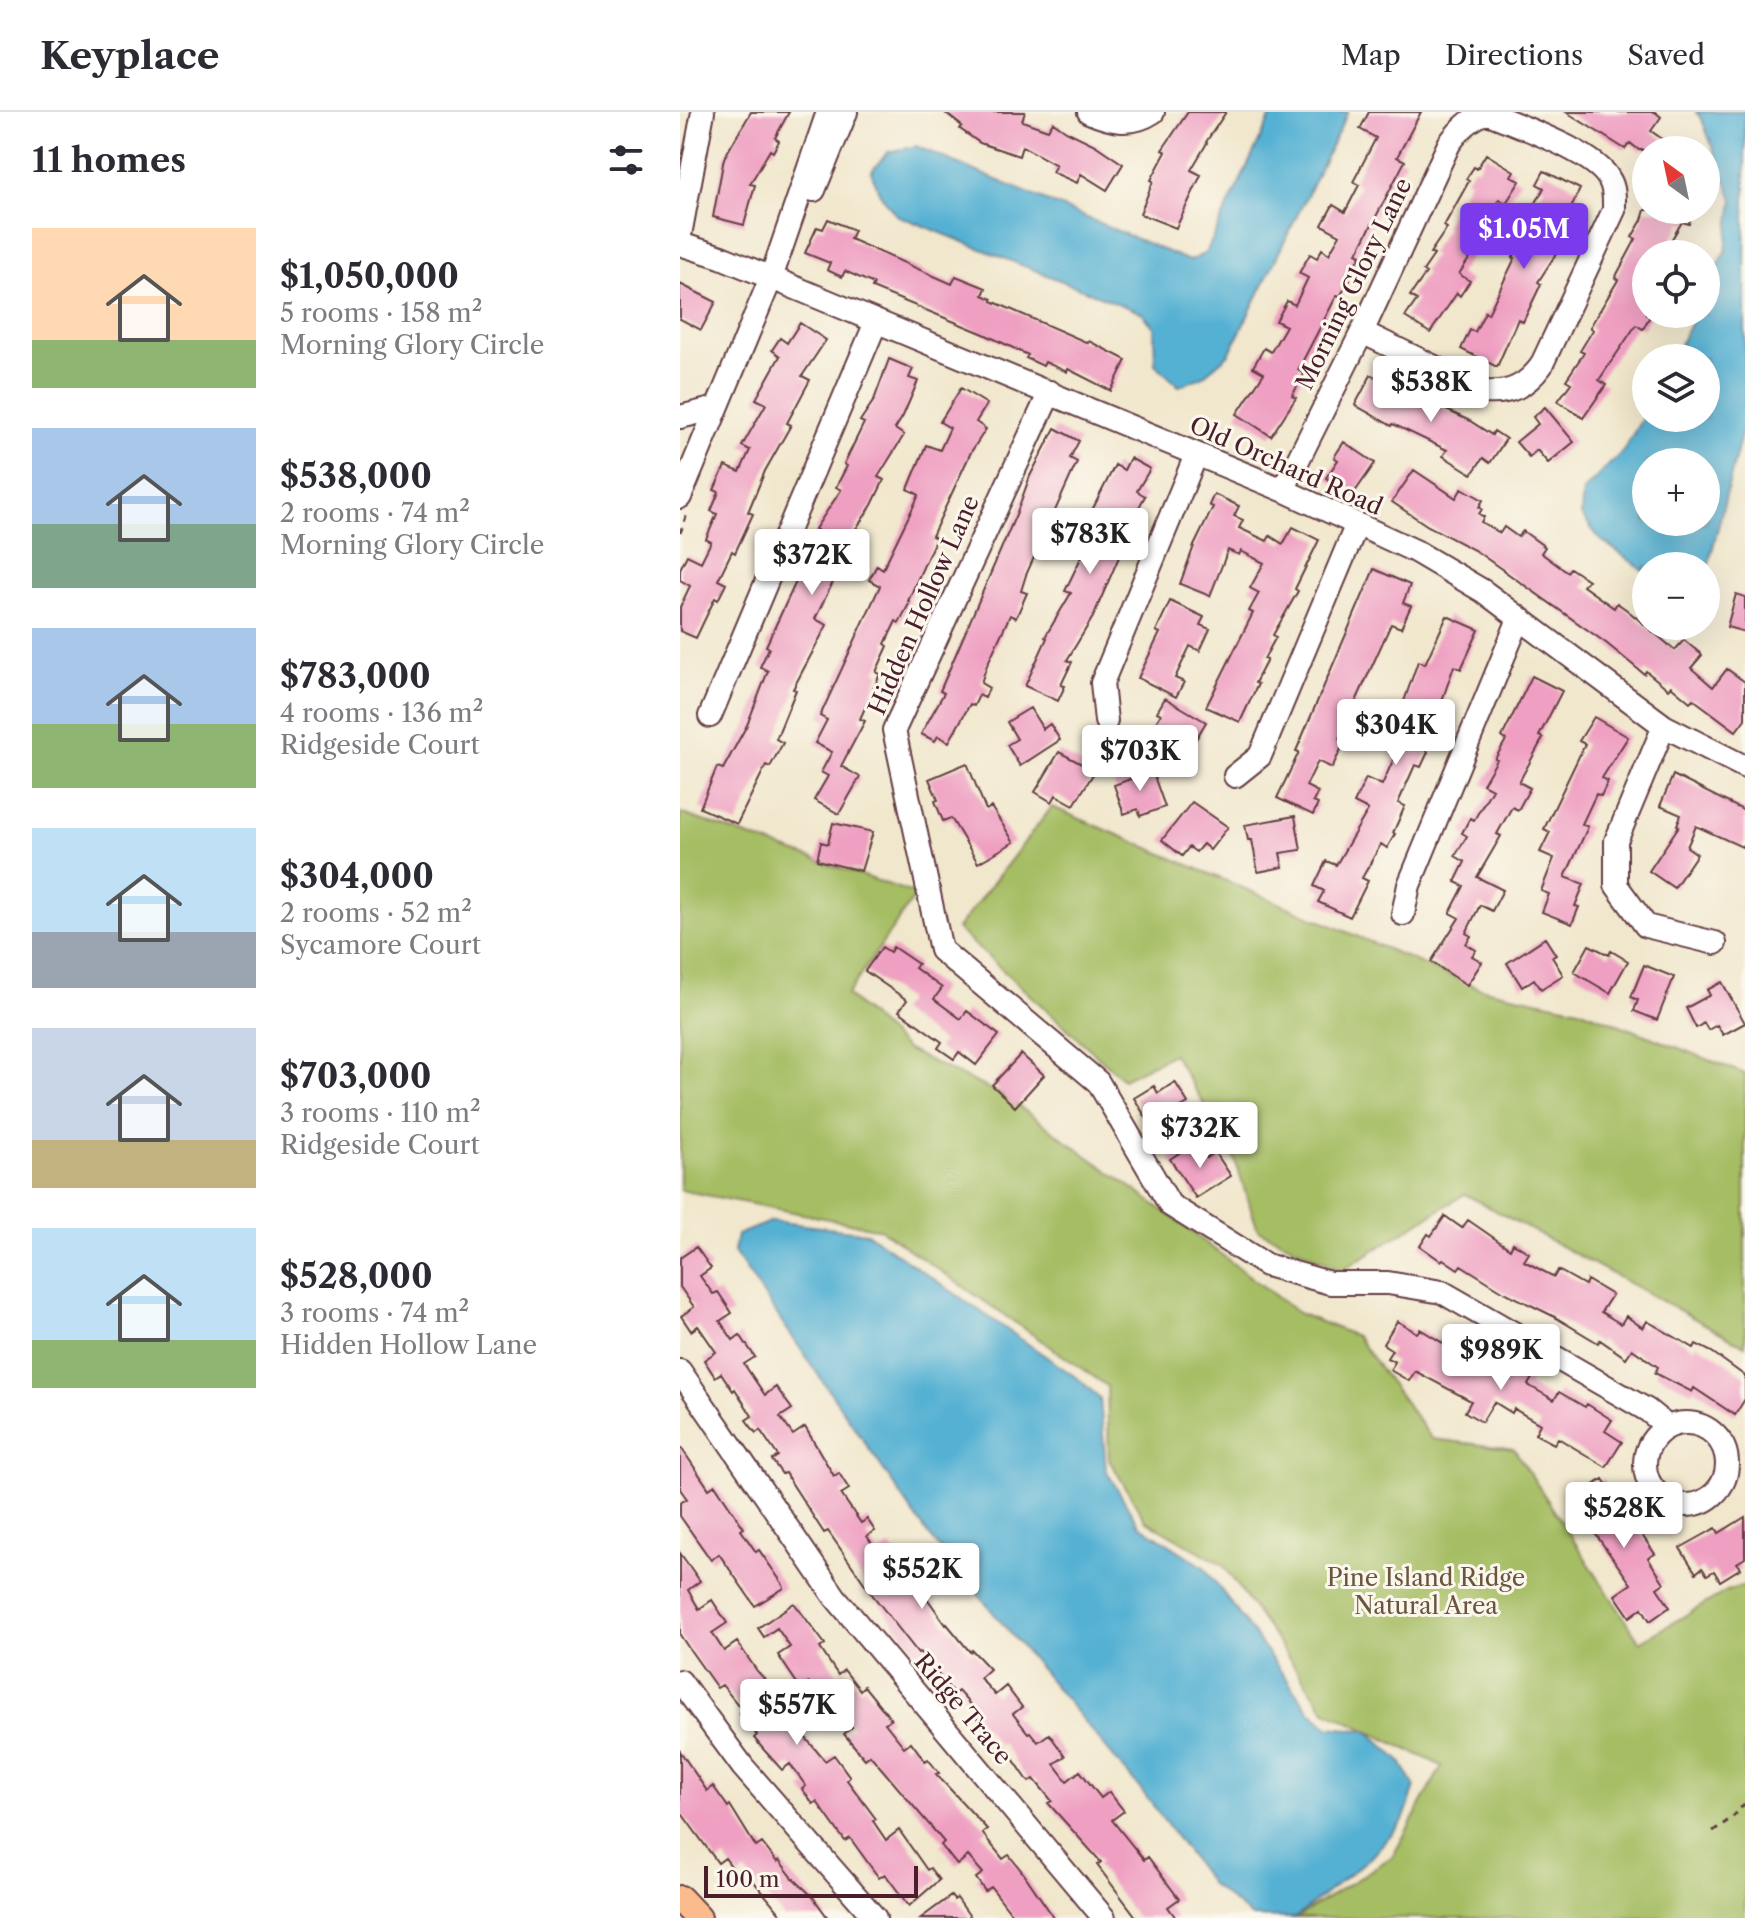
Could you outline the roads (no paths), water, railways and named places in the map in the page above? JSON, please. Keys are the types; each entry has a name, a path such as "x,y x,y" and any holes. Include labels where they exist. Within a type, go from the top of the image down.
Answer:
{"main road":[{"path":"680,1899 698,1918"}],"street":[{"path":"680,235 703,112"},
{"path":"771,278 828,112"},
{"path":"681,491 771,278 816,186 846,112"},
{"path":"1089,112 1109,121 1134,122 1153,112"},
{"path":"1362,332 1486,392 1505,393 1518,387 1541,366 1614,210 1614,193 1609,178 1587,157 1486,112"},
{"name":"Morning Glory Lane","path":"1283,490 1362,332 1449,144 1472,118 1486,112"},
{"name":"Old Orchard Road","path":"680,244 721,257 1050,392 1283,490 1415,551 1483,591 1664,726 1745,767"},
{"path":"710,716 876,322"},
{"name":"Hidden Hollow Lane","path":"1050,392 894,730 941,950 1098,1082 1170,1205 1266,1265 1330,1283 1388,1283 1442,1292 1647,1410 1668,1427"},
{"path":"680,417 717,408"},
{"path":"1106,721 1102,683 1196,455"},
{"path":"1235,776 1260,756 1357,524"},
{"path":"1403,914 1409,885 1519,619"},
{"path":"1664,726 1616,841 1616,885 1646,926 1715,943"},
{"name":"Ridge Trace","path":"680,1371 835,1597 1104,1918"},
{"path":"680,1681 743,1767 875,1918"}],"water":[{"path":"1273,112 1348,112 1229,354 1202,377 1179,386 1155,364 1154,327 1142,313 896,215 880,194 871,172 888,152 916,146 1189,261 1206,253"},
{"path":"1696,112 1745,112 1745,419 1720,519 1720,448 1632,448 1632,536 1716,536 1712,552 1632,552 1632,562 1600,539 1581,515 1583,491 1623,451 1634,432 1720,432 1720,344 1680,344 1688,328 1720,328 1720,262 1726,250 1733,199 1720,166 1720,136 1708,136"},
{"path":"772,1221 867,1233 1080,1380 1100,1399 1106,1470 1138,1524 1204,1567 1310,1711 1328,1727 1368,1731 1401,1762 1415,1787 1403,1821 1371,1857 1295,1918 1252,1917 1211,1884 1142,1791 927,1533 734,1252 737,1235"}],"park label":[{"name":"Pine Island Ridge Natural Area","path":"1426,1592"}]}
